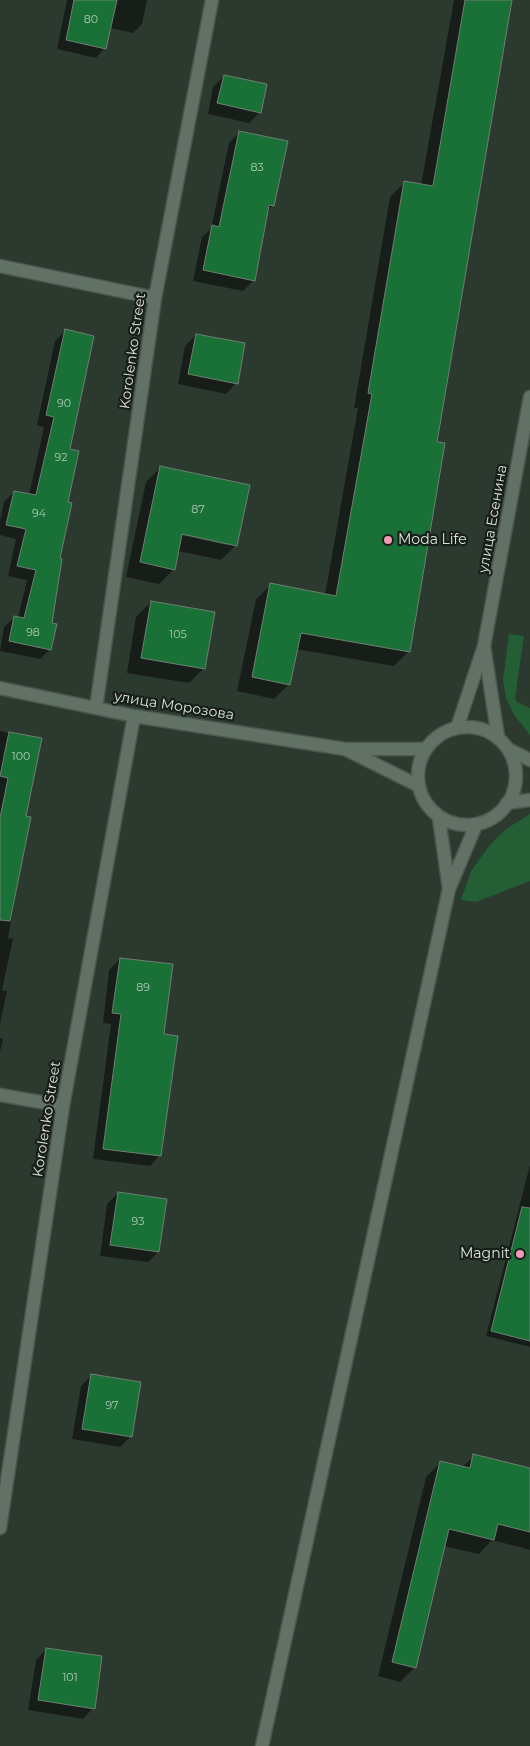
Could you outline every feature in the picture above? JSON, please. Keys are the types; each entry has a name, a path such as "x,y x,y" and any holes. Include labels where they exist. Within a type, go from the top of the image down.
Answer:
{"street":[{"name":"Korolenko Street","path":"96,708 155,298 212,0"},
{"path":"0,266 155,298"},
{"name":"улица Есенина","path":"484,646 530,397"},
{"path":"457,728 484,646"},
{"path":"484,646 498,737"},
{"name":"улица Морозова","path":"0,688 134,716 344,749"},
{"name":"Korolenko Street","path":"0,1528 63,1106 134,716"},
{"path":"457,728 476,728 498,737 510,750 517,767 514,786 507,804 494,817 476,824 457,825 440,818 426,804 419,786 418,767 426,749 440,736 457,728"},
{"path":"344,749 426,749"},
{"path":"344,749 419,786"},
{"path":"510,750 530,760"},
{"path":"507,804 530,800"},
{"path":"440,818 449,890"},
{"path":"262,1746 449,890 476,824"},
{"path":"0,1095 63,1106"}],"green space":[{"path":"509,634 524,636 515,698 517,702 530,708 530,735 515,716 506,698 503,680"},
{"path":"530,814 530,881 476,902 461,900 471,871 490,845 506,829"}],"building":[{"path":"74,0 117,0 106,49 66,40"},
{"path":"465,0 512,0 437,442 445,443 410,652 301,633 290,685 252,677 270,583 336,596 372,394 368,393 404,181 433,186"},
{"path":"224,75 267,84 261,113 217,103"},
{"path":"239,131 288,141 274,206 269,205 255,281 203,270 212,225 219,227"},
{"path":"65,329 94,336 70,449 79,451 68,502 72,503 60,558 62,559 52,623 57,624 51,650 9,641 14,616 24,618 36,570 17,566 26,529 6,525 14,491 36,495 54,417 46,415"},
{"path":"196,334 245,343 238,384 188,374"},
{"path":"160,466 250,485 237,546 182,534 175,570 140,562"},
{"path":"151,601 215,612 205,669 141,658"},
{"path":"9,732 42,738 26,816 31,817 10,921 0,920 0,818 8,778 0,776"},
{"path":"120,958 173,964 164,1034 178,1036 161,1156 103,1149 121,1014 112,1013"},
{"path":"118,1192 167,1199 159,1252 110,1245"},
{"name":"Magnit","path":"522,1207 530,1208 530,1341 491,1331"},
{"path":"91,1374 141,1382 132,1437 82,1429"},
{"path":"473,1454 530,1468 530,1532 498,1524 494,1540 449,1529 416,1668 392,1662 440,1461 470,1468"},
{"path":"46,1648 102,1656 95,1709 38,1700"}],"place":[{"name":"Moda Life","path":"388,540"},
{"name":"Magnit","path":"520,1254"}]}
